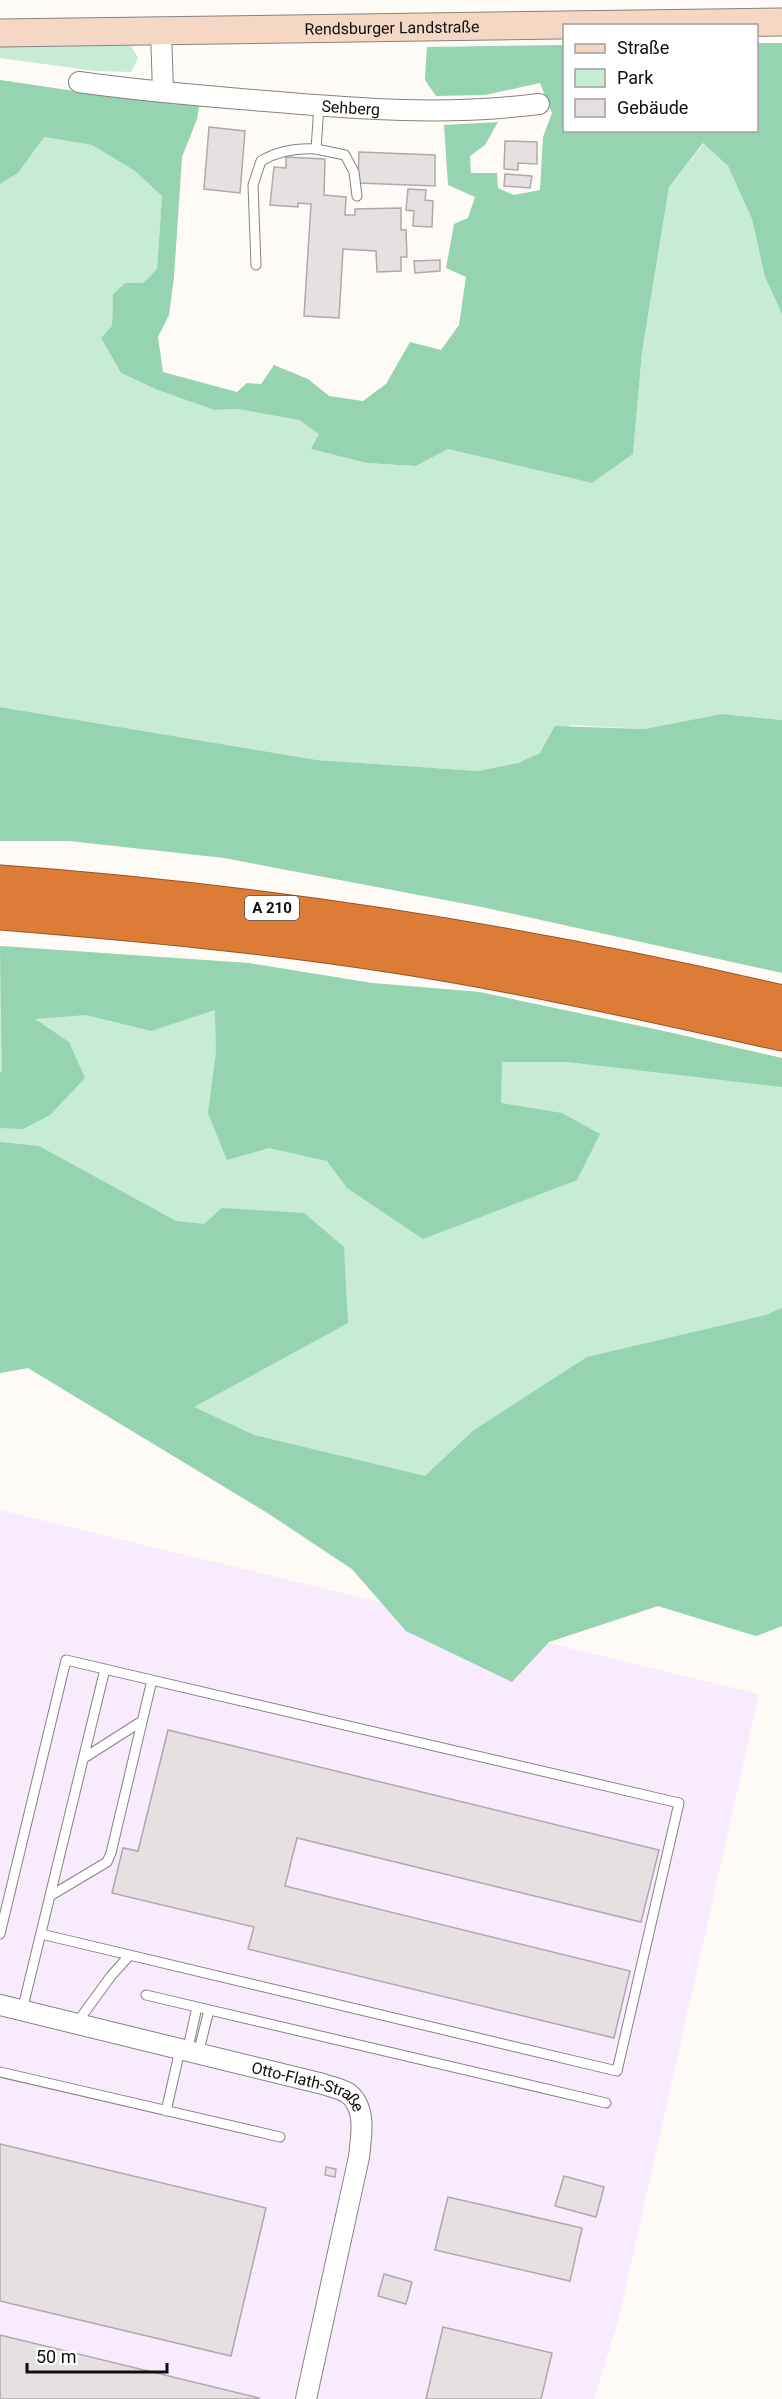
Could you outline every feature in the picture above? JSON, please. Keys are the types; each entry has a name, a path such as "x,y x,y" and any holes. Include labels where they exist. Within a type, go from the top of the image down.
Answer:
{"highway":[{"name":"A 210","path":"10,881 166,895 376,923 578,957 782,1002"},
{"name":"A 210","path":"0,913 153,925 400,957 550,984 782,1034"}],"street":[{"name":"Rendsburger Landstraße","path":"644,24 782,22"},
{"name":"Rendsburger Landstraße","path":"0,33 563,25"},
{"path":"161,31 163,92"},
{"name":"Sehberg","path":"79,82 319,106 414,112 465,111 539,104"},
{"name":"Otto-Flath-Straße","path":"0,2005 323,2084 349,2093 359,2106 362,2131 359,2157 306,2399"}],"lane":[{"path":"316,148 319,106"},
{"path":"256,265 253,185 261,161 274,154 302,148 316,148 345,155 354,172 357,196"},
{"path":"0,1934 66,1660 679,1803 617,2071 41,1934"},
{"path":"22,2011 105,1669"},
{"path":"50,1896 107,1862 152,1680"},
{"path":"84,1758 142,1721"},
{"path":"76,2024 111,1976 129,1956"},
{"path":"146,1995 606,2103"},
{"path":"188,2052 197,2007"},
{"path":"166,2111 188,2052 209,2010"},
{"path":"0,2072 280,2137"}],"shaded area":[{"path":"0,1510 759,1694 618,2322 594,2399 0,2399"}],"green space":[{"path":"758,43 782,43 782,314 765,277 752,219 728,166 703,143 669,187 642,352 633,454 592,483 448,449 416,466 366,463 311,449 319,434 299,420 238,409 214,410 158,390 121,373 101,338 112,326 113,294 125,283 143,283 157,269 162,196 135,171 92,145 44,137 18,173 0,184 0,80 122,98 200,102 197,119 182,157 174,277 169,315 158,337 163,372 237,392 247,383 261,384 274,365 308,379 329,396 363,401 386,384 410,342 441,350 459,325 466,277 446,268 454,224 468,218 475,197 448,185 444,125 498,122 485,145 470,156 471,173 497,173 498,188 514,195 540,190 543,137 552,113 540,83 485,95 436,96 425,80 427,47 563,45 563,132 758,132"},
{"path":"131,46 138,58 131,72 95,71 0,58 0,47"},
{"path":"43,137 92,145 135,171 162,196 157,269 143,283 125,283 113,294 112,326 101,338 121,373 158,390 214,410 238,409 299,420 320,434 312,449 365,463 416,466 448,449 592,483 633,454 642,352 669,187 704,143 728,166 752,219 765,277 782,314 782,720 722,714 644,729 570,725 540,753 518,763 478,771 317,760 0,707 0,184 18,173"},
{"path":"0,707 317,760 478,771 518,763 540,753 555,726 644,729 722,714 782,720 782,973 482,907 224,858 69,841 0,841"},
{"path":"0,946 248,963 372,983 479,992 782,1058 782,1626 756,1636 658,1606 549,1642 512,1682 406,1631 352,1569 266,1512 28,1368 0,1373"},
{"path":"0,946 248,963 372,983 479,992 782,1058 782,1087 568,1062 502,1062 501,1103 562,1113 600,1134 577,1180 423,1239 347,1188 327,1161 269,1148 227,1160 208,1113 216,1052 215,1010 151,1031 86,1015 35,1019 69,1042 85,1078 50,1115 23,1129 0,1128 0,1072 2,1071"},
{"path":"0,1142 39,1146 176,1221 204,1224 222,1208 304,1213 344,1247 348,1323 194,1407 254,1435 425,1476 474,1430 587,1357 766,1315 782,1308 782,1626 756,1636 658,1606 549,1642 512,1682 406,1631 352,1569 266,1512 28,1368 0,1373"}],"building":[{"path":"209,127 245,131 240,193 204,189"},
{"path":"505,141 537,142 537,164 518,163 518,170 504,169"},
{"path":"359,152 435,155 435,186 358,183"},
{"path":"286,157 325,159 324,195 346,197 345,215 355,215 355,209 401,208 401,230 406,230 407,257 401,257 401,271 377,272 376,251 343,249 339,318 304,316 311,204 298,203 298,207 270,205 274,167 286,168"},
{"path":"505,174 532,176 530,188 504,186"},
{"path":"408,189 426,190 425,200 433,201 432,227 413,226 414,211 406,210"},
{"path":"440,260 440,271 415,273 414,261"},
{"path":"168,1730 659,1850 641,1922 297,1838 285,1886 630,1971 614,2038 248,1949 254,1927 112,1893 123,1848 138,1851"},
{"path":"0,2144 266,2208 231,2356 0,2301"},
{"path":"326,2167 336,2169 335,2177 325,2175"},
{"path":"564,2176 604,2187 596,2217 555,2206"},
{"path":"448,2197 582,2228 570,2281 435,2250"},
{"path":"384,2274 412,2282 406,2304 378,2296"},
{"path":"443,2327 552,2353 541,2399 426,2399"},
{"path":"0,2335 259,2398 259,2399 0,2399"}]}
